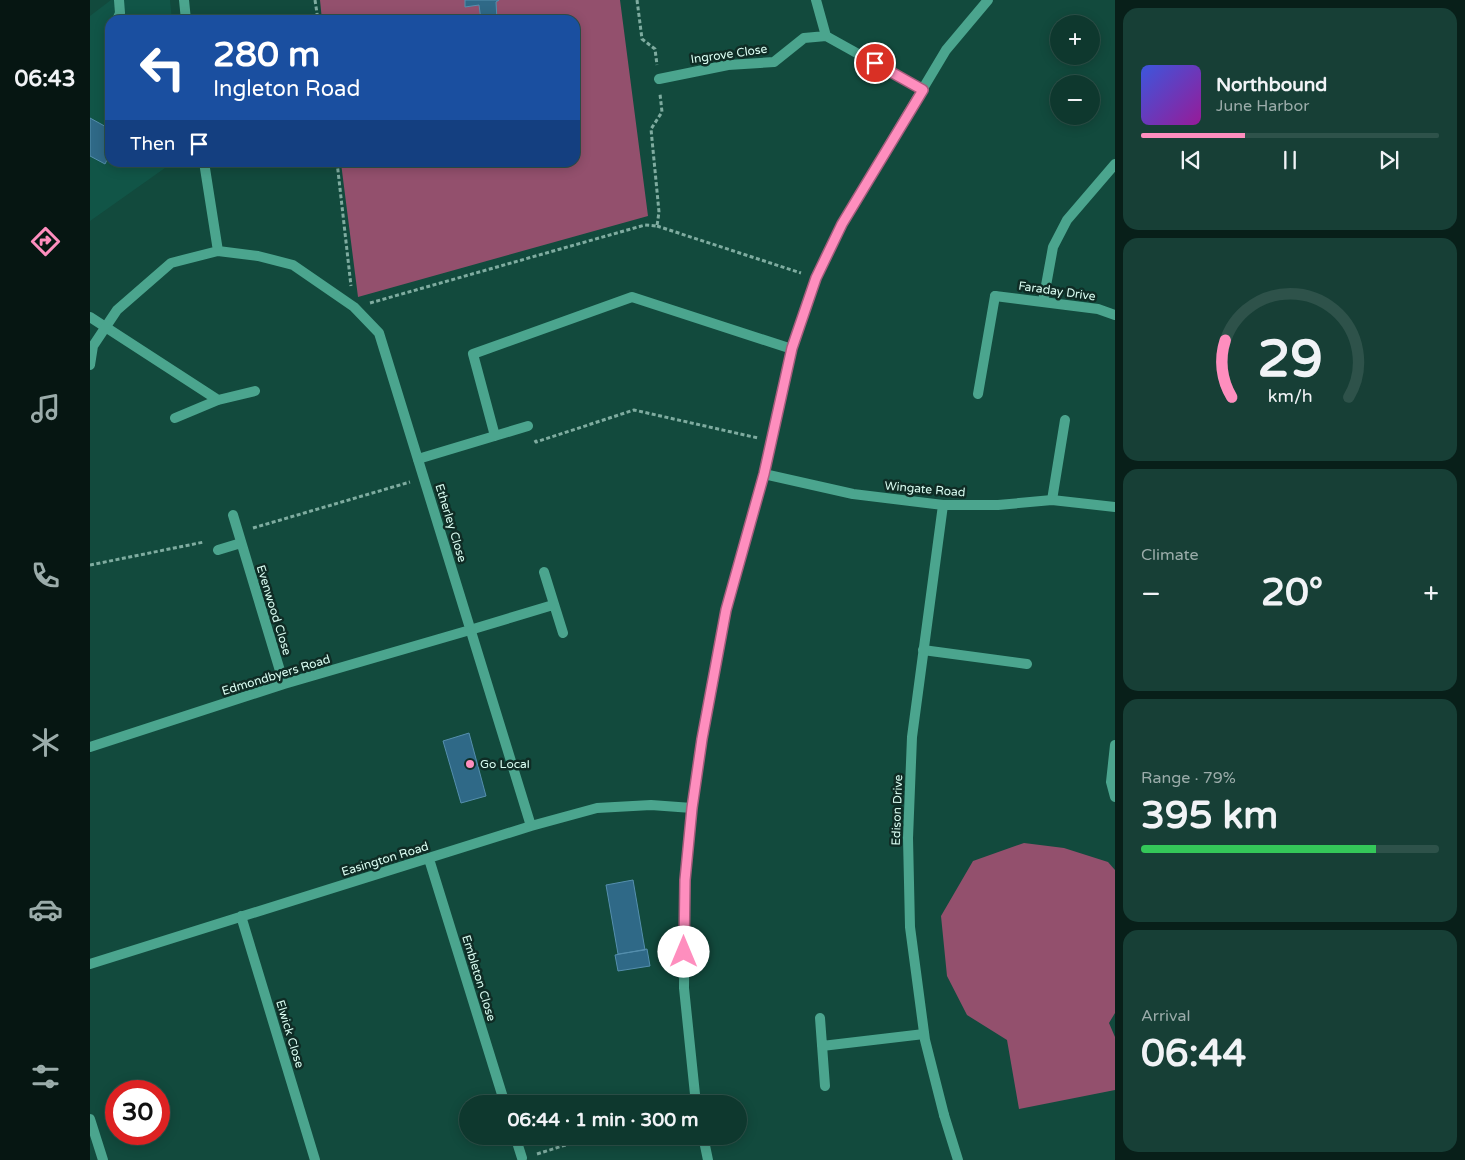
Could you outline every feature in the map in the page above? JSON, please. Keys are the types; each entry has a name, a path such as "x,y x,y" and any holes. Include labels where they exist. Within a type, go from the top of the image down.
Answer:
{"street":[{"path":"119,0 119,15"},
{"path":"184,0 186,15"},
{"path":"816,0 826,36 923,90"},
{"path":"695,1095 684,988 685,880 692,808 702,739 726,610 764,474 792,348 816,278 842,224 946,50 988,0"},
{"name":"Ingrove Close","path":"659,79 728,65 774,62 804,38 826,36"},
{"path":"1042,302 1053,247 1067,220 1115,164"},
{"path":"90,365 93,346 117,310 171,263 218,251 205,167"},
{"name":"Etherley Close","path":"218,251 258,256 293,265 354,307 379,333 531,826"},
{"name":"Faraday Drive","path":"978,394 995,296 1098,310 1115,315"},
{"path":"495,436 473,354 632,297 792,348"},
{"path":"90,317 218,400"},
{"path":"175,418 218,400 255,391"},
{"path":"1052,500 1065,420"},
{"path":"418,460 528,426"},
{"name":"Wingate Road","path":"764,474 853,494 943,505 998,505 1052,500 1115,507"},
{"name":"Edison Drive","path":"943,505 912,737 908,838 910,927 924,1034 944,1115 958,1160"},
{"name":"Evenwood Close","path":"233,515 284,684"},
{"path":"218,550 240,538"},
{"path":"544,572 563,633"},
{"name":"Edmondbyers Road","path":"90,748 284,684 553,605"},
{"path":"923,650 1027,664"},
{"path":"1115,745 1111,782 1115,796"},
{"name":"Easington Road","path":"90,964 531,826 597,808 651,805 692,808"},
{"name":"Embleton Close","path":"429,859 502,1095"},
{"name":"Elwick Close","path":"241,916 315,1160"},
{"path":"820,1018 825,1086"},
{"path":"822,1046 924,1034"},
{"path":"90,1120 103,1160"},
{"path":"518,1145 522,1158"},
{"path":"705,1145 708,1160"}],"path":[{"path":"315,0 317,15"},
{"path":"637,0 642,39 655,49 662,112 650,129 659,212 657,226"},
{"path":"338,167 354,307 645,225 657,226 816,278"},
{"path":"528,426 536,442 634,410 772,442"},
{"path":"240,538 424,478"},
{"path":"90,565 212,540 218,550"},
{"path":"522,1158 565,1145"}],"shaded area":[{"path":"111,0 170,0 172,15 105,15 105,167 166,167 90,221 90,16"},
{"path":"320,0 620,0 648,216 358,297 342,167 580,167 580,15 322,15"},
{"path":"1024,843 1064,848 1108,862 1115,870 1115,1013 1109,1023 1115,1037 1115,1090 1019,1109 1007,1040 967,1015 947,976 941,916 973,861"}],"building":[{"path":"465,0 499,0 496,2 497,15 480,15 479,5 465,7"},
{"path":"90,118 105,126 105,164 90,156"},
{"path":"469,733 486,796 461,803 443,741"},
{"path":"633,880 645,950 618,954 606,885"},
{"path":"647,949 650,966 618,971 615,955"}],"place":[{"name":"Go Local","path":"470,764"}],"route":[{"path":"684,952 685,880 692,808 702,739 726,610 764,474 792,348 816,278 842,224 923,90 875,63"}]}
